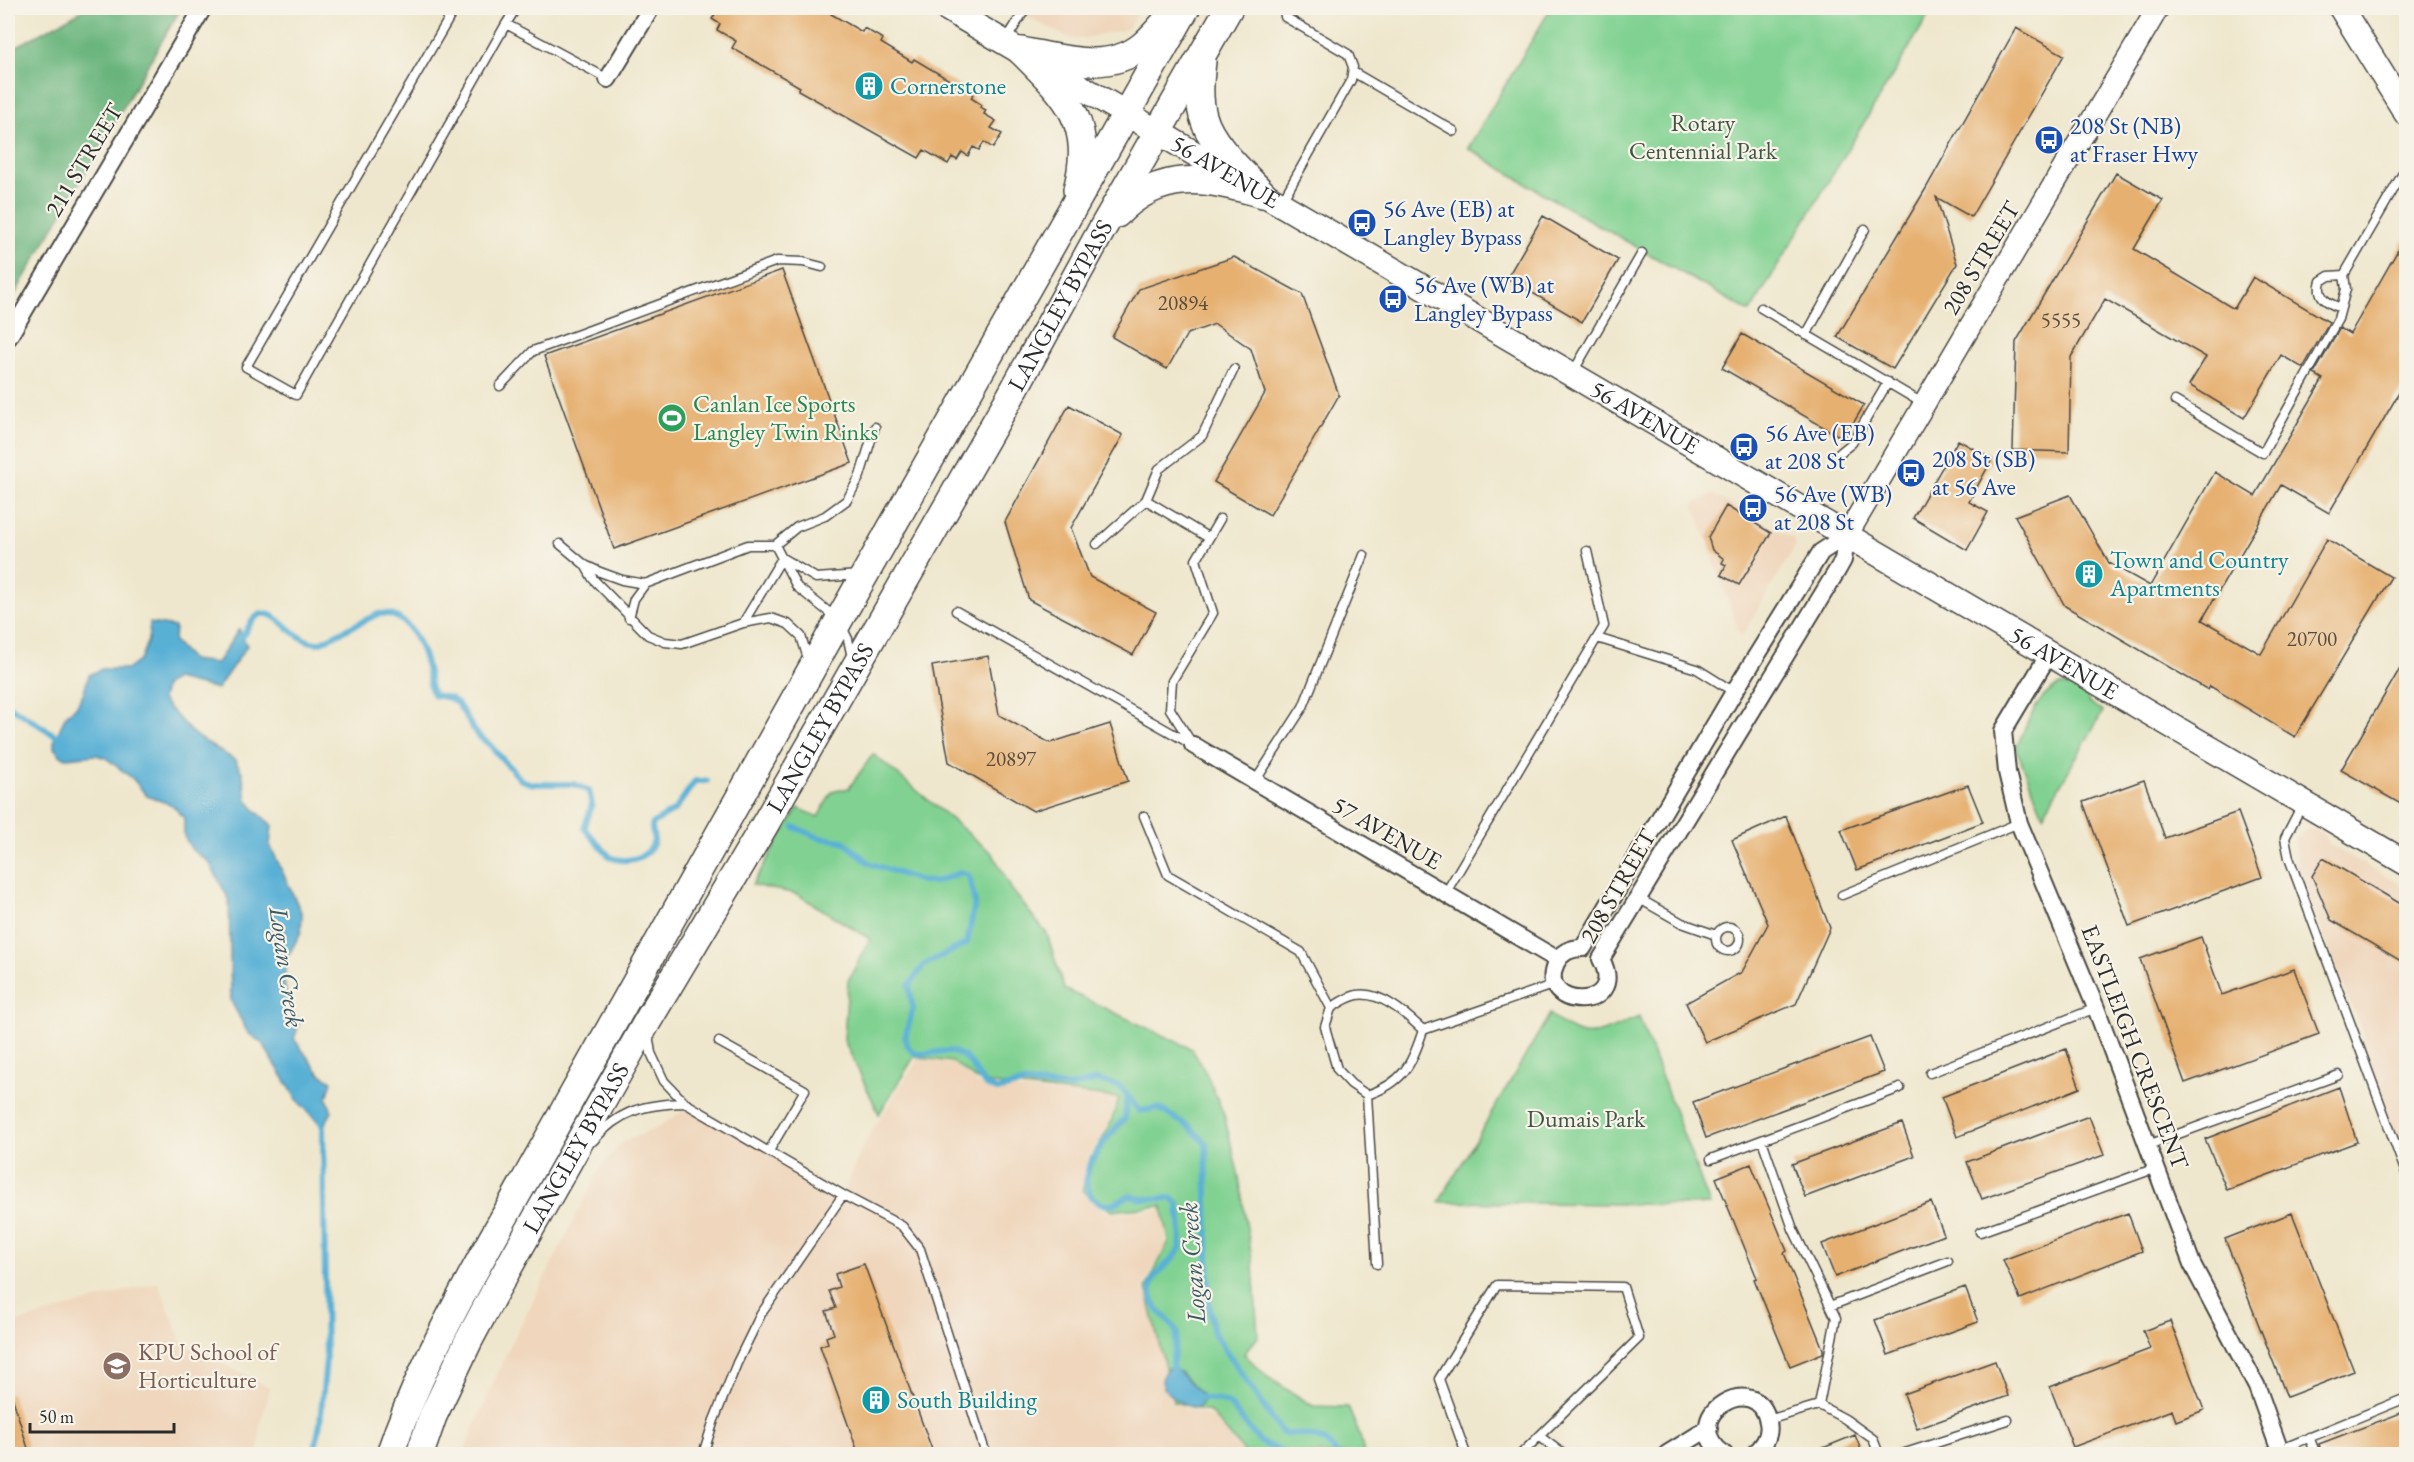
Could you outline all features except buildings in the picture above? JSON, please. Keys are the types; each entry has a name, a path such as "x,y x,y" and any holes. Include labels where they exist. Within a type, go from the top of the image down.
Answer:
{"main road":[{"name":"56 AVENUE","path":"946,8 2406,863"},
{"path":"1013,46 1082,62 1119,59 1141,48 1179,8"},
{"name":"LANGLEY BYPASS","path":"390,1455 431,1354 456,1304 839,620 1186,8"},
{"name":"LANGLEY BYPASS","path":"420,1455 433,1416 468,1342 558,1180 647,1022 854,670 1229,8"},
{"path":"2341,8 2406,113"},
{"path":"1013,46 1061,92 1075,112 1081,132 1082,155 1079,180 1071,211"},
{"path":"1203,53 1199,85 1203,117 1210,133 1233,162 1272,199"},
{"path":"1101,231 1129,202 1146,192 1170,183 1199,179 1219,181 1272,199"}],"street":[{"name":"211 STREET","path":"8,338 203,8"},
{"path":"608,79 651,8"},
{"name":"208 STREET","path":"1847,535 1821,552 1734,692 1582,948 1569,950 1558,960 1554,970 1555,984 1565,997 1572,1000 1587,1000 1599,993 1606,977 1601,959 1838,569 1843,560 1847,535 2158,8"},
{"name":"EASTLEIGH CRESCENT","path":"2049,654 2003,731 2007,772 2019,824 2096,1008 2192,1264 2257,1387 2280,1452"},
{"name":"57 AVENUE","path":"1193,745 1558,960"},
{"path":"1716,1453 1708,1428 1713,1412 1719,1404 1738,1397 1757,1404 1764,1410 1768,1420 1767,1439 1754,1455"},
{"path":"1667,1455 1708,1428"}],"lane":[{"path":"455,8 246,367 296,395 516,8"},
{"path":"1013,46 1026,8"},
{"path":"1272,199 1351,80 1353,72 1348,54 1285,17 1284,8"},
{"path":"506,24 608,79"},
{"path":"1353,72 1454,131"},
{"path":"2175,401 2263,453 2338,319 2346,289 2344,275 2406,168"},
{"path":"1806,335 1865,229"},
{"path":"1572,375 1642,254"},
{"path":"500,386 533,351 733,277 777,261 803,262 822,267"},
{"path":"2341,308 2321,297 2319,289 2321,281 2329,276 2344,275"},
{"path":"1761,308 1925,404"},
{"path":"1097,544 1146,500 1159,469 1202,436 1234,369"},
{"path":"1836,456 1852,443 1888,382"},
{"path":"560,544 585,564 622,580 645,584 748,545 775,545 797,527 825,516 847,500 860,476 875,427"},
{"path":"2406,436 2406,451"},
{"path":"1146,500 1209,538"},
{"path":"1193,745 1170,709 1172,681 1213,613 1196,560 1220,519"},
{"path":"775,545 797,586 839,620 848,639 854,670"},
{"path":"1446,894 1604,626 1587,551"},
{"path":"1254,783 1302,707 1364,555"},
{"path":"782,558 816,578 865,575"},
{"path":"744,623 782,558"},
{"path":"585,564 593,579 648,635 665,642 682,644 744,623 771,618 789,624 801,636 812,670"},
{"path":"629,618 634,599 645,584"},
{"path":"956,611 1193,745"},
{"path":"1597,638 1696,669 1734,692"},
{"path":"2303,803 2285,838 2289,858 2406,1173"},
{"path":"1144,816 1168,875 1300,952 1330,1008 1325,1027 1337,1068 1351,1084 1367,1095"},
{"path":"1842,895 2019,824"},
{"path":"1638,898 1682,923 1716,935"},
{"path":"1424,1030 1555,984"},
{"path":"1330,1008 1359,995 1379,998 1406,1014 1424,1030"},
{"path":"1930,1073 2096,1008"},
{"path":"647,1022 651,1053 664,1081 685,1103 843,1195 902,1226 920,1249 986,1455"},
{"path":"1367,1095 1385,1089 1400,1078 1416,1053 1424,1030"},
{"path":"720,1042 805,1090 769,1151"},
{"path":"2148,1145 2339,1075"},
{"path":"1711,1160 1900,1088"},
{"path":"1367,1095 1377,1264"},
{"path":"558,1180 604,1129 632,1109 660,1103 685,1103"},
{"path":"1762,1140 1793,1229 1836,1318 1820,1405"},
{"path":"1980,1232 2156,1168"},
{"path":"703,1455 736,1363 761,1314 843,1195"},
{"path":"1830,1306 1948,1261"},
{"path":"1466,1455 1439,1379 1497,1285 1623,1287 1639,1338 1521,1455"},
{"path":"2280,1452 2309,1437 2406,1398"},
{"path":"1768,1420 1820,1405 1873,1439 1879,1455"},
{"path":"1902,1455 2008,1420"},
{"path":"1539,1436 1563,1455"},
{"path":"2309,1437 2316,1455"}],"shaded area":[{"path":"1010,8 1140,8 1128,29 1073,40"},
{"path":"1712,494 1794,539 1796,545 1741,637 1694,504"},
{"path":"2306,830 2316,830 2325,835 2329,844 2406,888 2406,1172 2358,1044 2365,1040 2297,867 2295,844 2297,836"},
{"path":"918,1059 952,1064 981,1086 1116,1099 1106,1129 1088,1157 1080,1192 1109,1214 1162,1210 1166,1244 1143,1287 1156,1326 1170,1403 1213,1418 1244,1454 463,1454 504,1358 601,1167 623,1142 653,1130 691,1106 843,1194 864,1144"},
{"name":"KPU School of Horticulture","path":"158,1282 182,1343 270,1388 260,1425 259,1454 8,1454 8,1325"}],"green space":[{"path":"87,8 181,8 8,306 8,51"},
{"name":"Rotary Centennial Park","path":"1551,8 1933,8 1750,312 1468,148"},
{"path":"2061,685 2076,688 2086,694 2090,704 2103,711 2043,815 2016,748 2038,703"},
{"path":"873,754 993,854 1012,890 1047,934 1064,989 1192,1049 1207,1075 1224,1115 1239,1177 1253,1266 1258,1337 1244,1354 1269,1378 1313,1406 1348,1407 1360,1436 1364,1454 1246,1454 1210,1412 1173,1402 1146,1288 1169,1241 1162,1206 1112,1211 1082,1191 1090,1159 1109,1128 1119,1098 994,1084 977,1080 952,1062 914,1057 879,1114 844,1040 848,981 870,939 797,894 752,885 798,808 818,817 832,792 849,788"},
{"name":"Dumais Park","path":"1550,1014 1573,1031 1583,1034 1602,1032 1639,1017 1710,1205 1439,1202"}],"water":[{"path":"150,623 175,627 174,641 192,660 217,663 239,629 247,646 217,689 175,679 165,686 162,700 193,734 235,760 242,772 247,800 272,825 270,845 302,914 301,932 287,958 284,982 288,1002 299,1024 294,1039 320,1074 332,1081 327,1098 332,1112 323,1127 298,1101 262,1043 248,1033 231,1001 229,900 209,862 192,850 184,836 184,818 172,805 147,796 133,779 106,758 96,755 67,758 61,756 54,748 54,742 66,715 76,707 89,675 102,669 128,669 140,660 148,640"},
{"path":"1168,1368 1180,1372 1201,1394 1204,1398 1199,1407 1176,1400 1165,1389 1162,1382 1163,1375"}],"waterway":[{"name":"Logan Creek","path":"239,643 252,621 261,614 268,614 299,636 319,643 378,614 399,619 414,635 419,645 434,695 450,698 458,704 477,735 489,744 521,780 533,784 574,784 589,791 592,805 584,828 610,857 616,859 629,860 647,852 654,841 653,823 675,810 695,781 707,781"},
{"name":"Logan Creek","path":"8,705 56,736 64,735"},
{"path":"794,827 820,838 843,841 869,863 921,881 935,882 962,872 969,876 975,903 967,943 924,965 909,986 913,1008 905,1038 908,1047 913,1052 925,1054 947,1051 962,1056 968,1060 983,1081 997,1090 1024,1083 1070,1087 1098,1080 1121,1087 1127,1095 1125,1118 1103,1143 1089,1166 1086,1181 1091,1197 1102,1204 1111,1205 1129,1196 1143,1199 1171,1198 1178,1204 1180,1247 1173,1259 1156,1276 1150,1290 1154,1304 1177,1333 1172,1365 1175,1375"},
{"name":"Logan Creek","path":"1128,1096 1139,1111 1158,1108 1188,1126 1206,1143 1209,1304 1214,1333 1282,1433 1320,1439 1336,1454"},
{"path":"314,1454 320,1423 326,1359 323,1127 320,1120"},
{"path":"1196,1397 1219,1400 1229,1404 1260,1442 1287,1454"}],"place":[{"name":"Cornerstone","path":"869,86"},
{"name":"208 St (NB) at Fraser Hwy","path":"2049,140"},
{"name":"56 Ave (EB) at Langley Bypass","path":"1362,223"},
{"name":"56 Ave (WB) at Langley Bypass","path":"1393,299"},
{"name":"Canlan Ice Sports Langley Twin Rinks","path":"672,418"},
{"name":"56 Ave (EB) at 208 St","path":"1744,447"},
{"name":"208 St (SB) at 56 Ave","path":"1911,473"},
{"name":"56 Ave (WB) at 208 St","path":"1753,508"},
{"name":"Town and Country Apartments","path":"2089,574"},
{"name":"KPU School of Horticulture","path":"117,1366"},
{"name":"South Building","path":"876,1400"}]}
